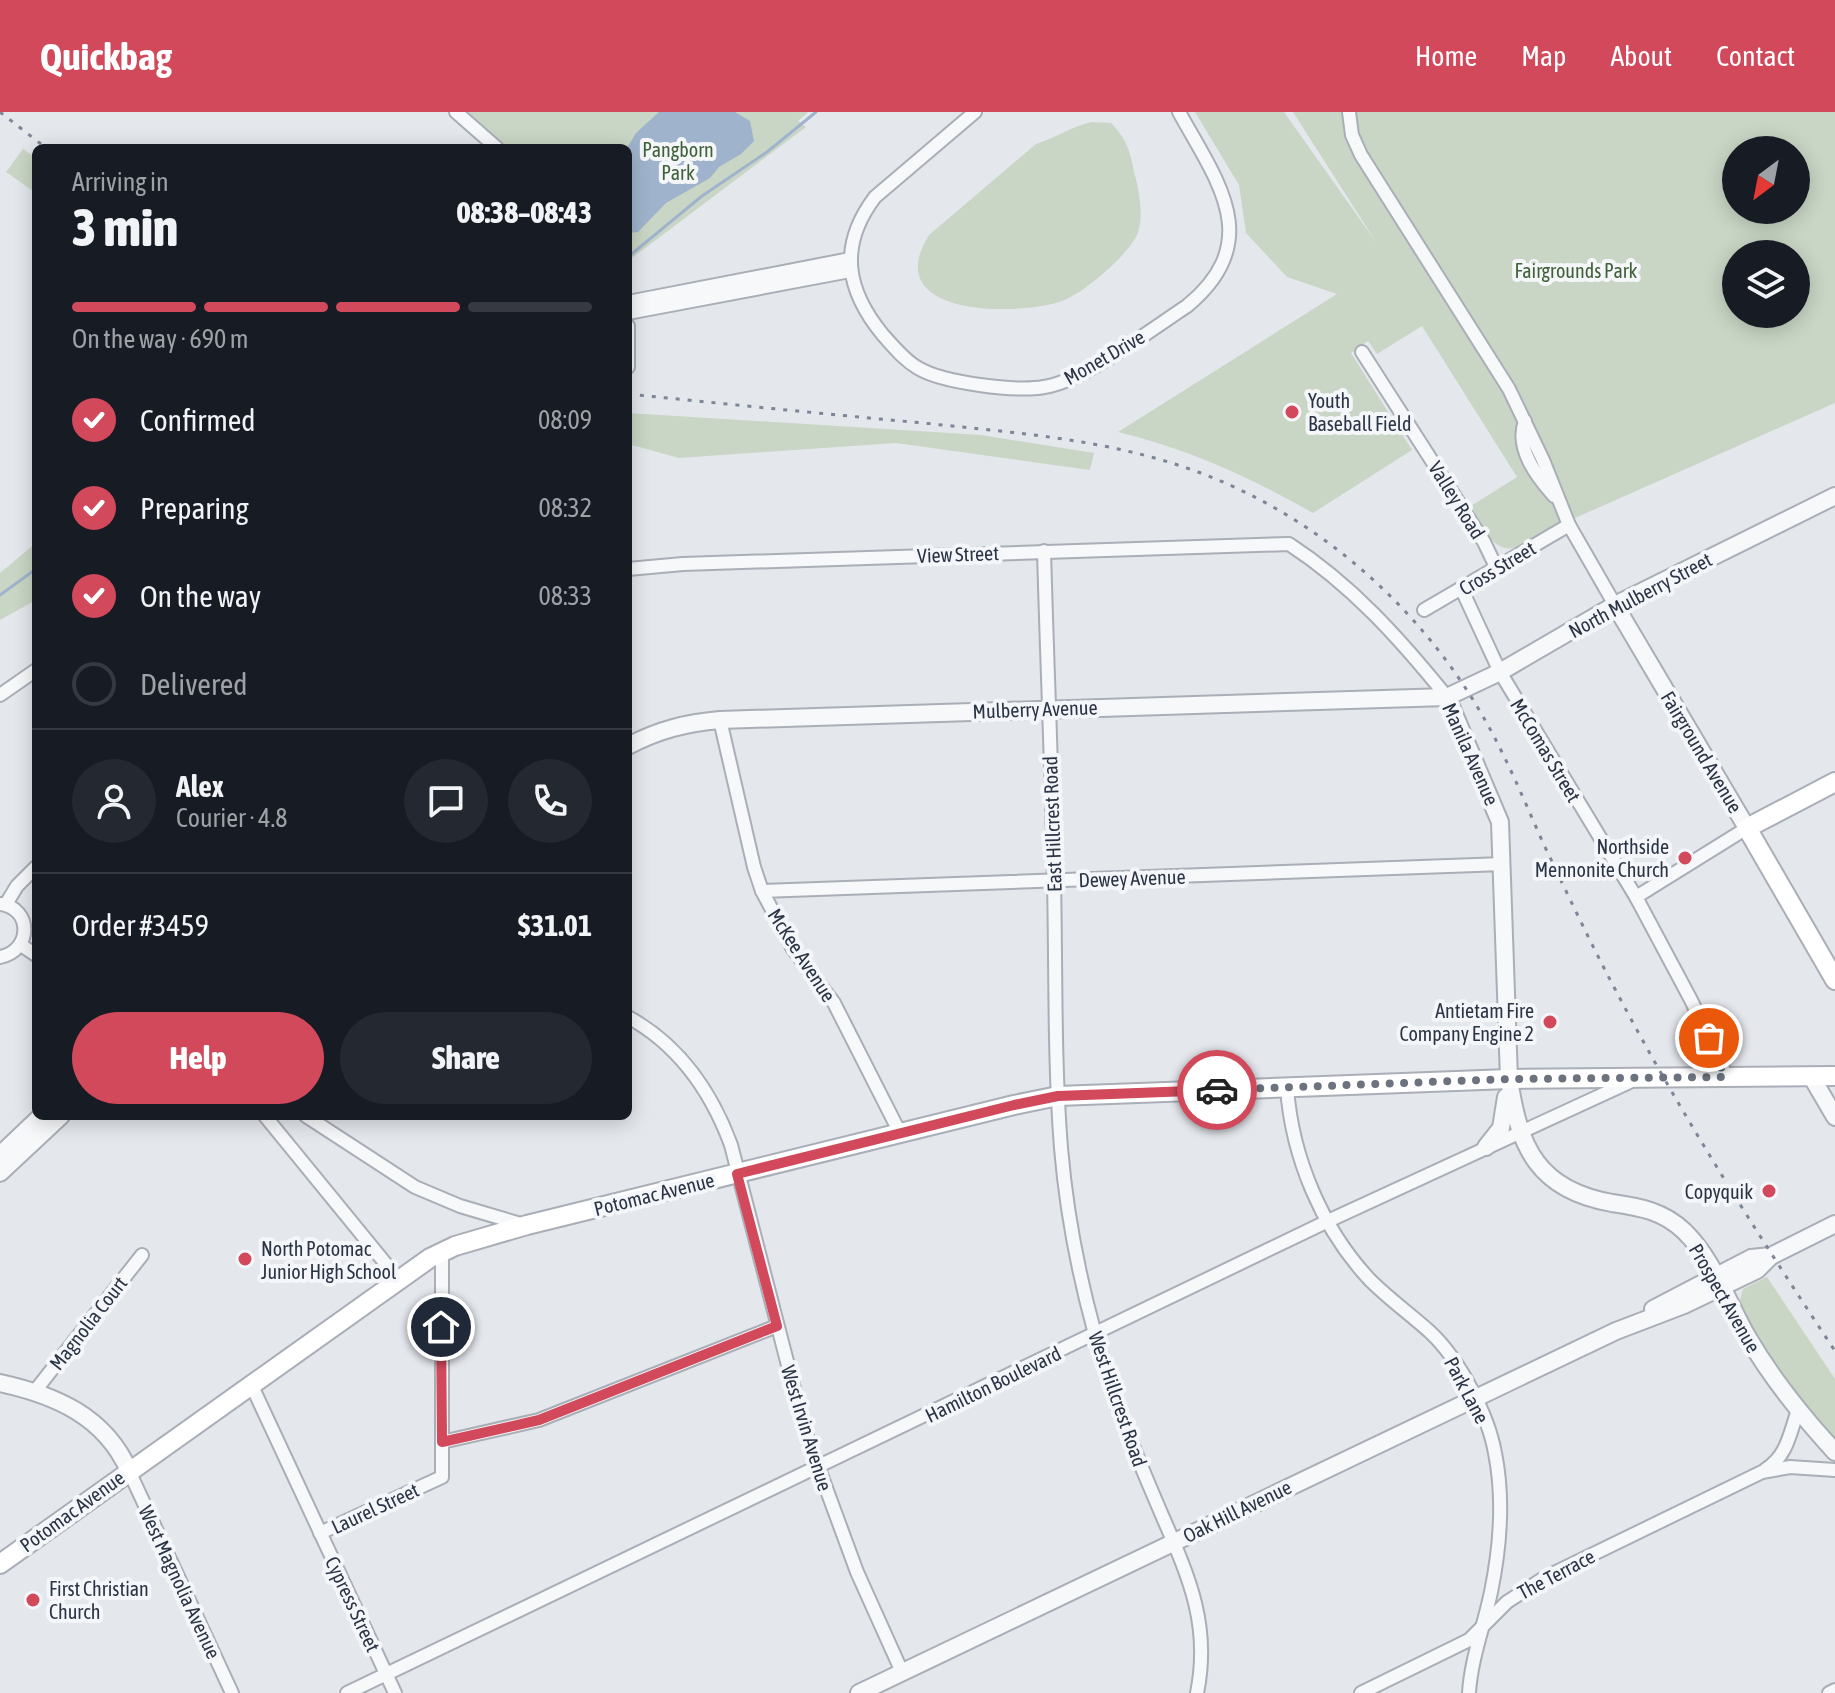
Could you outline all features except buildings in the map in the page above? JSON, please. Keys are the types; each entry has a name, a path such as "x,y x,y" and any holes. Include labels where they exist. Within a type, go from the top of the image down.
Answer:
{"main road":[{"path":"1747,828 1835,782"},
{"name":"Fairground Avenue","path":"1747,828 1835,980"},
{"name":"Potomac Avenue","path":"0,1564 442,1251 527,1225 1058,1096 1509,1079 1835,1076"}],"street":[{"path":"456,112 492,144"},
{"path":"850,265 856,229 875,197 975,112"},
{"name":"Monet Drive","path":"850,265 859,302 868,317 895,350 919,369 950,380 1020,388 1048,387 1065,382 1187,306 1202,294 1221,266 1229,238 1226,202 1179,112"},
{"name":"Fairground Avenue","path":"1349,112 1352,135 1361,155 1509,389 1569,525 1747,828"},
{"path":"632,301 850,265"},
{"path":"632,312 850,265"},
{"name":"Valley Road","path":"1362,352 1484,542 1497,569"},
{"name":"North Mulberry Street","path":"1447,697 1500,672 1615,605 1835,496"},
{"name":"Cross Street","path":"1424,610 1569,525"},
{"name":"View Street","path":"632,569 683,564 1289,544"},
{"name":"Manila Avenue","path":"1289,544 1332,574 1374,612 1447,697 1495,806 1500,822 1503,864 1509,1079"},
{"name":"East Hillcrest Road","path":"1044,551 1058,1096"},
{"name":"McComas Street","path":"1462,590 1500,672 1636,897 1691,1000 1722,1064 1725,1077"},
{"path":"0,695 32,673"},
{"name":"Mulberry Avenue","path":"632,744 658,731 683,724 720,720 1447,697"},
{"name":"McKee Avenue","path":"720,720 762,891 793,949 834,1003 900,1133"},
{"path":"1636,897 1747,828"},
{"name":"Dewey Avenue","path":"762,891 1503,864"},
{"path":"0,957 12,953 31,934 20,914 3,904 32,871"},
{"path":"21,945 32,952"},
{"name":"West Irvin Avenue","path":"632,1020 679,1054 701,1084 722,1122 805,1431 857,1572 902,1672"},
{"path":"1811,1076 1835,1117"},
{"name":"Hamilton Boulevard","path":"347,1693 1328,1221 1641,1077"},
{"path":"1486,1147 1501,1128 1509,1079"},
{"name":"Prospect Avenue","path":"1509,1079 1519,1132 1529,1152 1552,1179 1581,1195 1643,1207 1668,1219 1695,1243 1764,1364 1798,1410 1835,1452"},
{"name":"Park Lane","path":"1287,1088 1289,1120 1295,1143 1328,1221 1369,1279 1439,1342 1461,1371 1495,1451 1499,1492 1496,1557 1469,1693"},
{"name":"West Hillcrest Road","path":"1058,1096 1071,1225 1081,1284 1094,1335 1129,1439 1193,1588 1202,1652 1197,1693"},
{"path":"0,1155 37,1120"},
{"path":"0,1173 57,1120"},
{"path":"268,1120 399,1280"},
{"path":"312,1120 415,1187 460,1206 527,1225"},
{"name":"Oak Hill Avenue","path":"859,1693 1616,1331 1684,1305 1718,1282 1757,1270 1771,1256 1835,1224"},
{"name":"Laurel Street","path":"320,1533 442,1477 442,1251"},
{"name":"Magnolia Court","path":"35,1391 142,1255"},
{"path":"442,1442 530,1423 777,1326"},
{"path":"0,1383 35,1391 76,1409 121,1452 129,1471"},
{"name":"Cypress Street","path":"251,1384 395,1693"},
{"name":"The Terrace","path":"1361,1693 1469,1640 1516,1595 1544,1578 1762,1472 1784,1451 1798,1410"},
{"name":"The Terrace","path":"1762,1472 1790,1467 1835,1470"},
{"name":"West Magnolia Avenue","path":"129,1471 232,1693"},
{"path":"1829,1693 1835,1690"}],"green space":[{"name":"Pangborn Park","path":"466,112 808,112 798,121 806,127 632,258 632,144 502,144"},
{"name":"Fairgrounds Park","path":"1195,112 1284,112 1376,242 1293,112 1835,112 1835,403 1575,518 1572,516 1516,548 1507,548 1488,536 1471,506 1517,477 1422,326 1377,354 1368,341 1351,353 1412,450 1313,513 1218,465 1118,432 1337,294 1287,277 1246,233 1239,185"},
{"path":"1091,122 1111,123 1118,130 1129,151 1137,183 1140,226 1134,240 1117,261 1071,297 1041,306 1015,309 986,309 959,304 937,296 922,282 918,262 929,235 1036,144"},
{"path":"23,149 32,155 32,190 6,172"},
{"path":"632,413 981,435 1094,453 1090,470 896,443 679,458 632,445"},
{"path":"32,546 32,602 0,620 0,573"},
{"path":"1767,1277 1835,1379 1835,1445 1765,1354 1738,1306 1743,1289"}],"water":[{"path":"659,112 735,112 750,121 754,141 741,154 719,167 710,178 666,203 638,232 632,233 632,144 629,144 636,133"}],"waterway":[{"path":"632,254 702,196 767,152 816,112"},
{"path":"0,595 32,572"}],"railway":[{"path":"0,112 41,144"},
{"path":"632,394 1027,434 1131,452 1198,472 1241,490 1321,537 1358,566 1424,632 1478,708 1640,1036 1720,1173 1835,1351"}],"way so far":[{"path":"1217,1090 1509,1079 1725,1077 1709,1038"}],"place":[{"name":"Youth Baseball Field","path":"1292,412"},
{"name":"Northside Mennonite Church","path":"1685,858"},
{"name":"Antietam Fire Company Engine 2","path":"1550,1022"},
{"name":"Copyquik","path":"1769,1191"},
{"name":"North Potomac Junior High School","path":"245,1259"},
{"name":"First Christian Church","path":"33,1600"}],"route":[{"path":"441,1327 442,1442 520,1426 777,1326 737,1174 1058,1096 1217,1090"}]}
